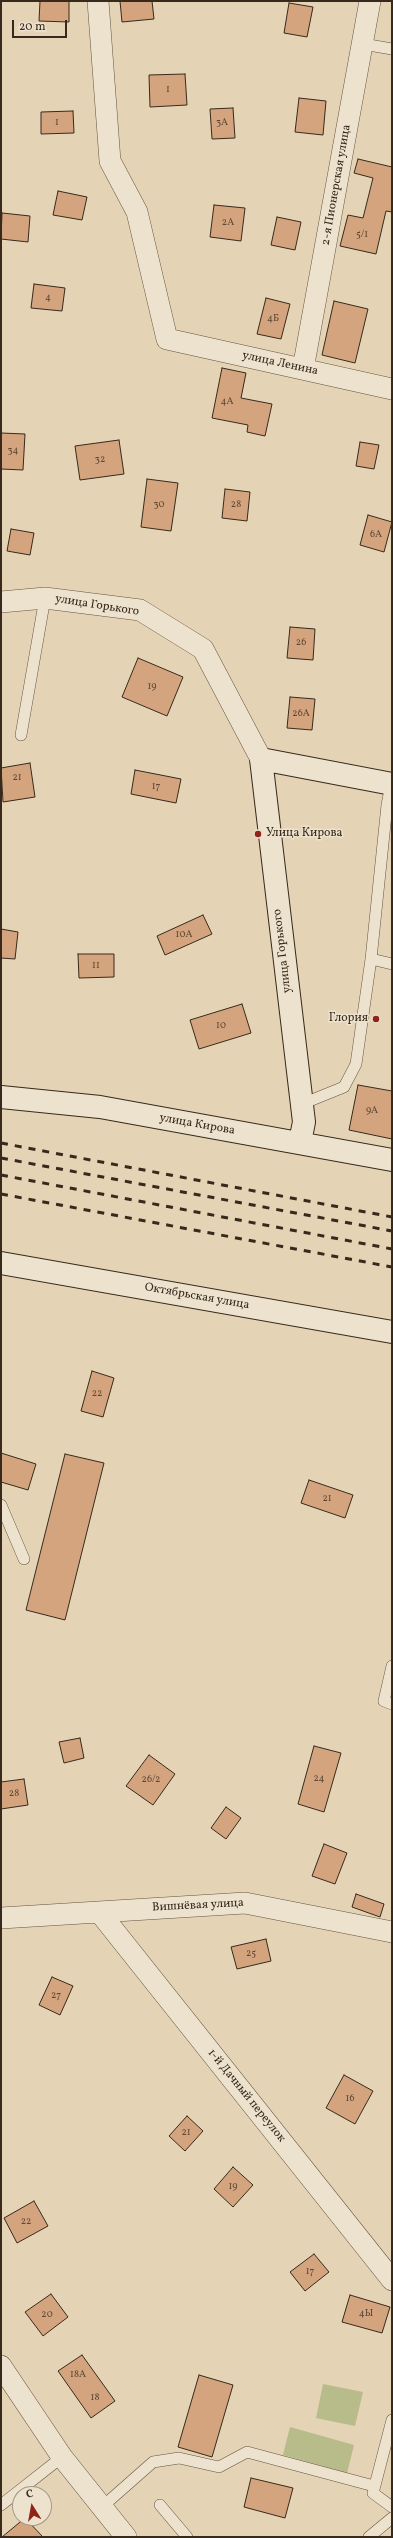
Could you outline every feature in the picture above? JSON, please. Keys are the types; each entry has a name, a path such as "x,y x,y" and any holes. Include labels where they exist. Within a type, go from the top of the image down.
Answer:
{"street":[{"name":"улица Ленина","path":"98,1 110,161 137,212 167,339 392,389"},
{"name":"2-я Пионерская улица","path":"304,369 370,1"},
{"name":"улица Горького","path":"1,602 45,598 140,610 203,649 261,760 304,1122 300,1142"},
{"path":"261,760 391,784"},
{"name":"улица Кирова","path":"1,1097 100,1107 300,1142 392,1160"},
{"name":"Октябрьская улица","path":"1,1263 392,1332"},
{"name":"Вишнёвая улица","path":"1,1918 245,1903 392,1932"},
{"name":"1-й Дачный переулок","path":"100,1913 392,2280"},
{"path":"1,2366 62,2457 126,2537"}],"lane":[{"path":"363,44 392,49"},
{"path":"21,735 45,598"},
{"path":"302,1104 344,1087 356,1064 371,958 387,805 391,784"},
{"path":"371,958 392,964"},
{"path":"1,1505 24,1559"},
{"path":"392,1666 384,1701 392,1704"},
{"path":"392,2420 373,2492 392,2508"},
{"path":"102,2507 153,2462 179,2458 220,2467 247,2452 374,2486"},
{"path":"1,2505 62,2457"},
{"path":"160,2505 187,2537"},
{"path":"369,2537 392,2518"}],"green space":[{"path":"323,2384 363,2392 355,2426 316,2418"},
{"path":"290,2427 354,2445 347,2473 283,2455"}],"building":[{"path":"40,1 69,1 69,22 39,21"},
{"path":"120,1 152,1 154,19 122,22"},
{"path":"289,3 313,7 307,37 284,33"},
{"path":"185,74 187,105 150,107 149,75"},
{"path":"299,98 326,101 323,135 295,132"},
{"path":"233,108 235,138 212,139 210,109"},
{"path":"73,111 74,133 41,134 41,112"},
{"path":"358,159 392,167 392,212 386,211 376,254 340,246 348,215 363,218 373,178 354,173"},
{"path":"58,191 87,197 82,220 53,215"},
{"path":"214,205 245,208 241,241 210,237"},
{"path":"2,213 30,216 28,242 1,239"},
{"path":"277,217 301,222 295,250 271,245"},
{"path":"34,284 65,288 62,311 31,308"},
{"path":"266,298 290,304 281,339 257,334"},
{"path":"334,301 368,309 355,363 322,355"},
{"path":"222,368 246,373 241,398 272,404 265,436 247,432 248,425 212,418"},
{"path":"1,433 25,434 23,470 1,469"},
{"path":"119,440 124,474 80,480 75,446"},
{"path":"360,442 379,445 374,469 356,466"},
{"path":"147,479 178,483 171,531 141,527"},
{"path":"225,489 250,492 247,521 222,518"},
{"path":"368,515 392,522 384,552 360,545"},
{"path":"11,529 34,533 30,555 7,551"},
{"path":"290,627 315,629 313,660 287,658"},
{"path":"138,658 183,677 167,716 122,697"},
{"path":"290,697 315,699 312,730 287,728"},
{"path":"30,763 35,797 3,802 1,768"},
{"path":"135,770 181,779 176,803 131,794"},
{"path":"203,915 212,934 165,955 157,936"},
{"path":"1,929 18,932 15,959 1,958"},
{"path":"78,954 114,954 114,977 79,978"},
{"path":"242,1004 251,1033 199,1049 190,1020"},
{"path":"358,1085 392,1091 392,1139 349,1130"},
{"path":"92,1371 114,1378 103,1417 81,1411"},
{"path":"1,1453 36,1464 28,1490 1,1482"},
{"path":"65,1454 104,1463 65,1620 26,1610"},
{"path":"309,1480 353,1495 345,1518 301,1503"},
{"path":"80,1738 84,1758 64,1763 59,1742"},
{"path":"314,1746 341,1753 324,1812 298,1804"},
{"path":"149,1755 175,1774 153,1805 126,1786"},
{"path":"24,1779 28,1805 1,1809 1,1782"},
{"path":"226,1807 241,1818 226,1839 211,1828"},
{"path":"324,1844 347,1853 335,1884 312,1876"},
{"path":"356,1894 384,1904 380,1917 352,1907"},
{"path":"266,1939 271,1961 237,1969 231,1947"},
{"path":"52,1977 73,1986 60,2015 39,2005"},
{"path":"344,2075 373,2091 355,2124 326,2108"},
{"path":"187,2116 203,2131 185,2151 169,2136"},
{"path":"233,2167 253,2185 233,2207 214,2189"},
{"path":"34,2201 48,2226 17,2243 4,2218"},
{"path":"314,2254 329,2272 305,2291 290,2272"},
{"path":"51,2294 68,2317 43,2336 25,2312"},
{"path":"350,2295 390,2307 382,2333 342,2322"},
{"path":"82,2355 115,2401 91,2418 58,2371"},
{"path":"199,2375 233,2385 212,2457 178,2447"},
{"path":"251,2478 293,2488 285,2518 244,2507"},
{"path":"15,2526 33,2526 43,2537 2,2537"}],"railway":[{"path":"1,1143 392,1217"},
{"path":"1,1158 392,1231"},
{"path":"1,1175 392,1249"},
{"path":"1,1194 392,1267"}],"place":[{"name":"Улица Кирова","path":"258,834"},
{"name":"Глория","path":"376,1019"}]}
